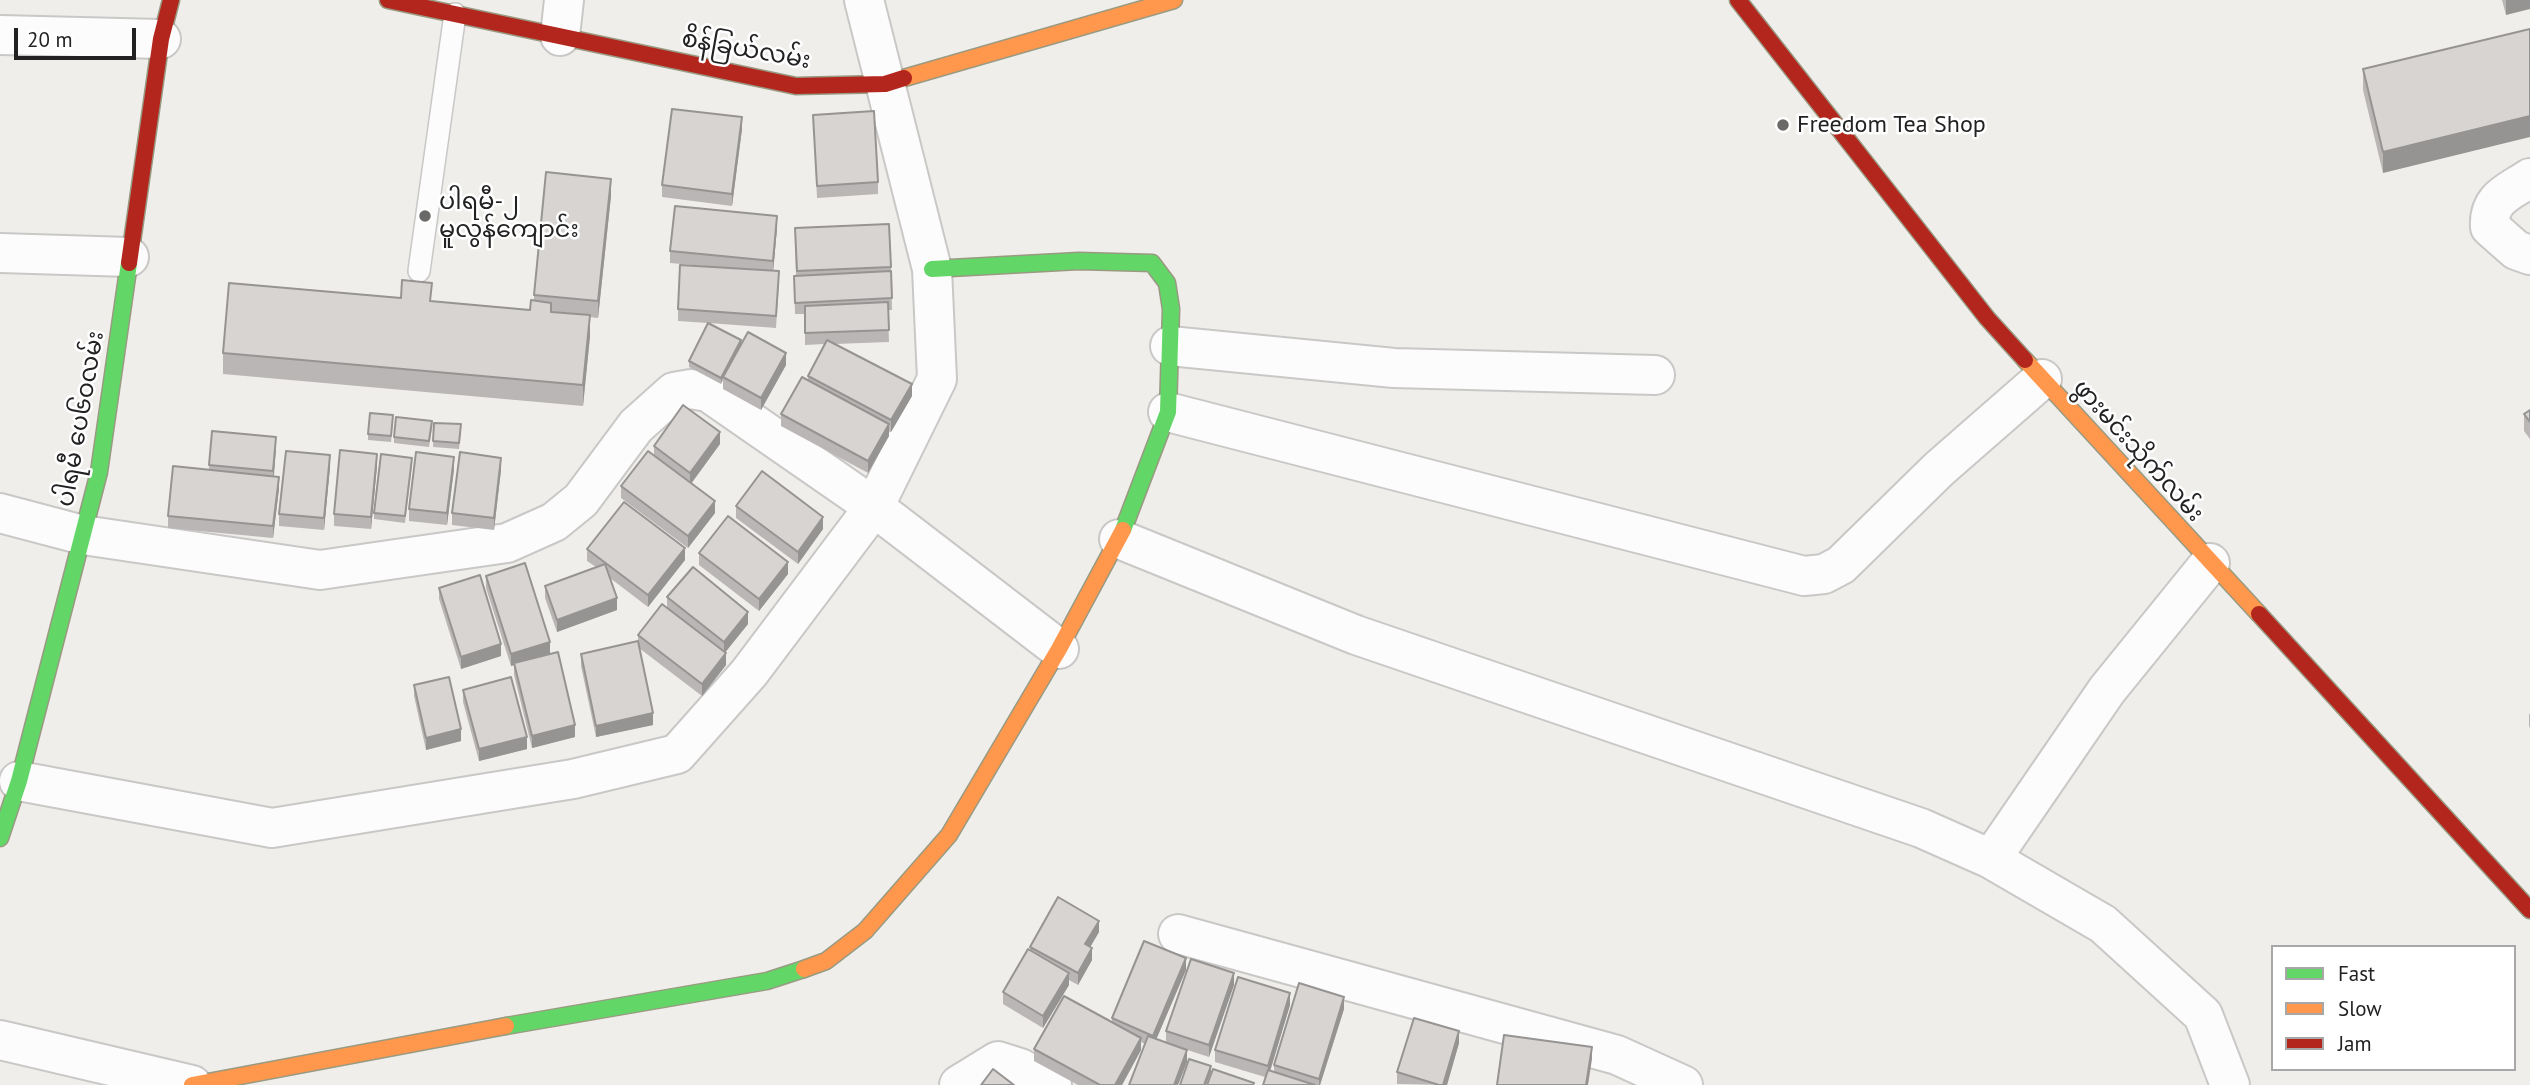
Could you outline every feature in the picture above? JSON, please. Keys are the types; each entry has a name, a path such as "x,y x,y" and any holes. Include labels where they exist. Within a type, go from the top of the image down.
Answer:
{"street":[{"name":"ပါရမီ ပေ၆ဝလမ်း","path":"0,838 19,781 99,472 161,39 171,0"},
{"name":"စိန်ခြယ်လမ်း","path":"388,0 455,14 562,18 796,86 885,84 1126,7 1174,0"},
{"path":"19,781 272,828 573,779 677,754 749,673 874,507 937,379 932,269 864,0"},
{"name":"ဖွားမင်းသိုက်လမ်း","path":"1738,0 1987,318 2530,910"},
{"path":"0,36 161,39"},
{"path":"2530,178 2495,201 2489,213 2490,226 2516,250 2530,255"},
{"path":"0,253 129,257"},
{"path":"0,1040 192,1085 626,1004 767,981 826,961 865,931 949,835 1059,649 1128,521 1168,412 1171,309 1167,283 1152,263 1079,261 932,269"},
{"path":"1170,346 1394,368 1656,375"},
{"path":"1168,412 1804,576 1824,574 1841,565 1939,469 2042,379"},
{"path":"0,513 83,535 320,570 507,543 554,522 581,500 636,426 674,392 691,389 708,391 874,507 1059,649"},
{"path":"1119,539 1356,635 1921,828 1991,859 2103,924 2203,1015 2230,1085"},
{"path":"1991,859 2107,690 2210,563"},
{"path":"1178,934 1617,1055 1683,1085"},
{"path":"959,1085 998,1061 1052,1085"}],"lane":[{"path":"419,271 455,14"}],"building":[{"path":"2530,29 2530,116 2383,152 2363,69"},
{"path":"672,109 742,117 732,194 662,185"},
{"path":"874,111 878,182 817,186 813,115"},
{"path":"546,172 611,179 598,301 534,295"},
{"path":"675,206 777,216 773,261 670,251"},
{"path":"889,224 891,267 797,271 795,228"},
{"path":"680,265 779,271 776,316 678,309"},
{"path":"891,271 892,298 795,303 794,276"},
{"path":"402,280 432,283 430,301 530,310 531,300 551,303 551,312 590,315 583,385 223,353 229,283 401,298"},
{"path":"888,302 889,330 805,333 805,306"},
{"path":"708,323 741,340 721,378 689,361"},
{"path":"748,332 786,353 761,398 723,377"},
{"path":"827,340 912,384 891,420 808,376"},
{"path":"802,377 889,424 868,461 781,414"},
{"path":"683,405 720,432 690,473 654,446"},
{"path":"2530,410 2530,422 2524,414"},
{"path":"370,413 393,415 391,436 368,434"},
{"path":"396,417 432,421 429,441 394,437"},
{"path":"434,423 461,424 459,443 433,441"},
{"path":"212,431 276,437 273,471 209,465"},
{"path":"340,450 377,454 371,517 334,514"},
{"path":"286,451 330,455 324,518 279,514"},
{"path":"648,451 715,501 688,536 621,486"},
{"path":"416,452 454,457 447,513 409,509"},
{"path":"460,452 501,458 494,518 452,513"},
{"path":"381,454 412,458 405,516 374,513"},
{"path":"173,466 279,477 273,526 168,516"},
{"path":"762,471 823,517 798,552 736,506"},
{"path":"624,502 685,548 648,595 587,549"},
{"path":"728,516 788,562 759,599 699,553"},
{"path":"525,563 550,642 511,654 486,576"},
{"path":"605,564 617,598 557,620 545,586"},
{"path":"693,567 748,612 724,642 667,597"},
{"path":"480,575 501,644 461,657 439,588"},
{"path":"662,604 726,653 702,684 638,635"},
{"path":"638,641 653,713 596,726 581,654"},
{"path":"558,652 575,725 532,736 514,663"},
{"path":"449,677 461,729 426,738 414,685"},
{"path":"511,677 527,737 479,749 463,690"},
{"path":"1058,897 1099,921 1085,944 1092,948 1078,973 1030,947"},
{"path":"1144,941 1186,958 1153,1036 1112,1018"},
{"path":"1028,949 1069,973 1043,1016 1003,992"},
{"path":"1191,959 1234,973 1209,1045 1166,1031"},
{"path":"1238,977 1290,993 1268,1066 1215,1050"},
{"path":"1299,983 1344,997 1319,1079 1274,1065"},
{"path":"1064,996 1141,1038 1115,1085 1100,1085 1034,1049"},
{"path":"1414,1018 1459,1031 1443,1085 1397,1072"},
{"path":"1504,1035 1592,1047 1586,1085 1497,1085"},
{"path":"1148,1036 1187,1050 1174,1085 1129,1085"},
{"path":"1189,1059 1211,1066 1204,1085 1180,1085"},
{"path":"993,1069 1014,1085 981,1085"},
{"path":"1213,1069 1254,1083 1207,1085"},
{"path":"1268,1070 1315,1085 1263,1085"}],"traffic: fast":[{"path":"932,269 1079,261 1152,263 1167,283 1171,309 1168,412 1123,530"},
{"path":"0,838 19,781 99,472 129,263"},
{"path":"506,1026 767,981 804,969"}],"traffic: slow":[{"path":"904,78 1174,0"},
{"path":"2025,360 2259,614"},
{"path":"804,969 826,961 865,931 949,835 1059,649 1123,530"},
{"path":"192,1085 506,1026"}],"traffic: jam":[{"path":"129,263 161,39 171,0"},
{"path":"388,0 796,86 885,84 904,78"},
{"path":"1738,0 1987,318 2025,360"},
{"path":"2259,614 2530,910"}],"place":[{"name":"Freedom Tea Shop","path":"1783,125"},
{"name":"ပါရမီ-၂ မူလွန်ကျောင်း","path":"425,216"}]}
